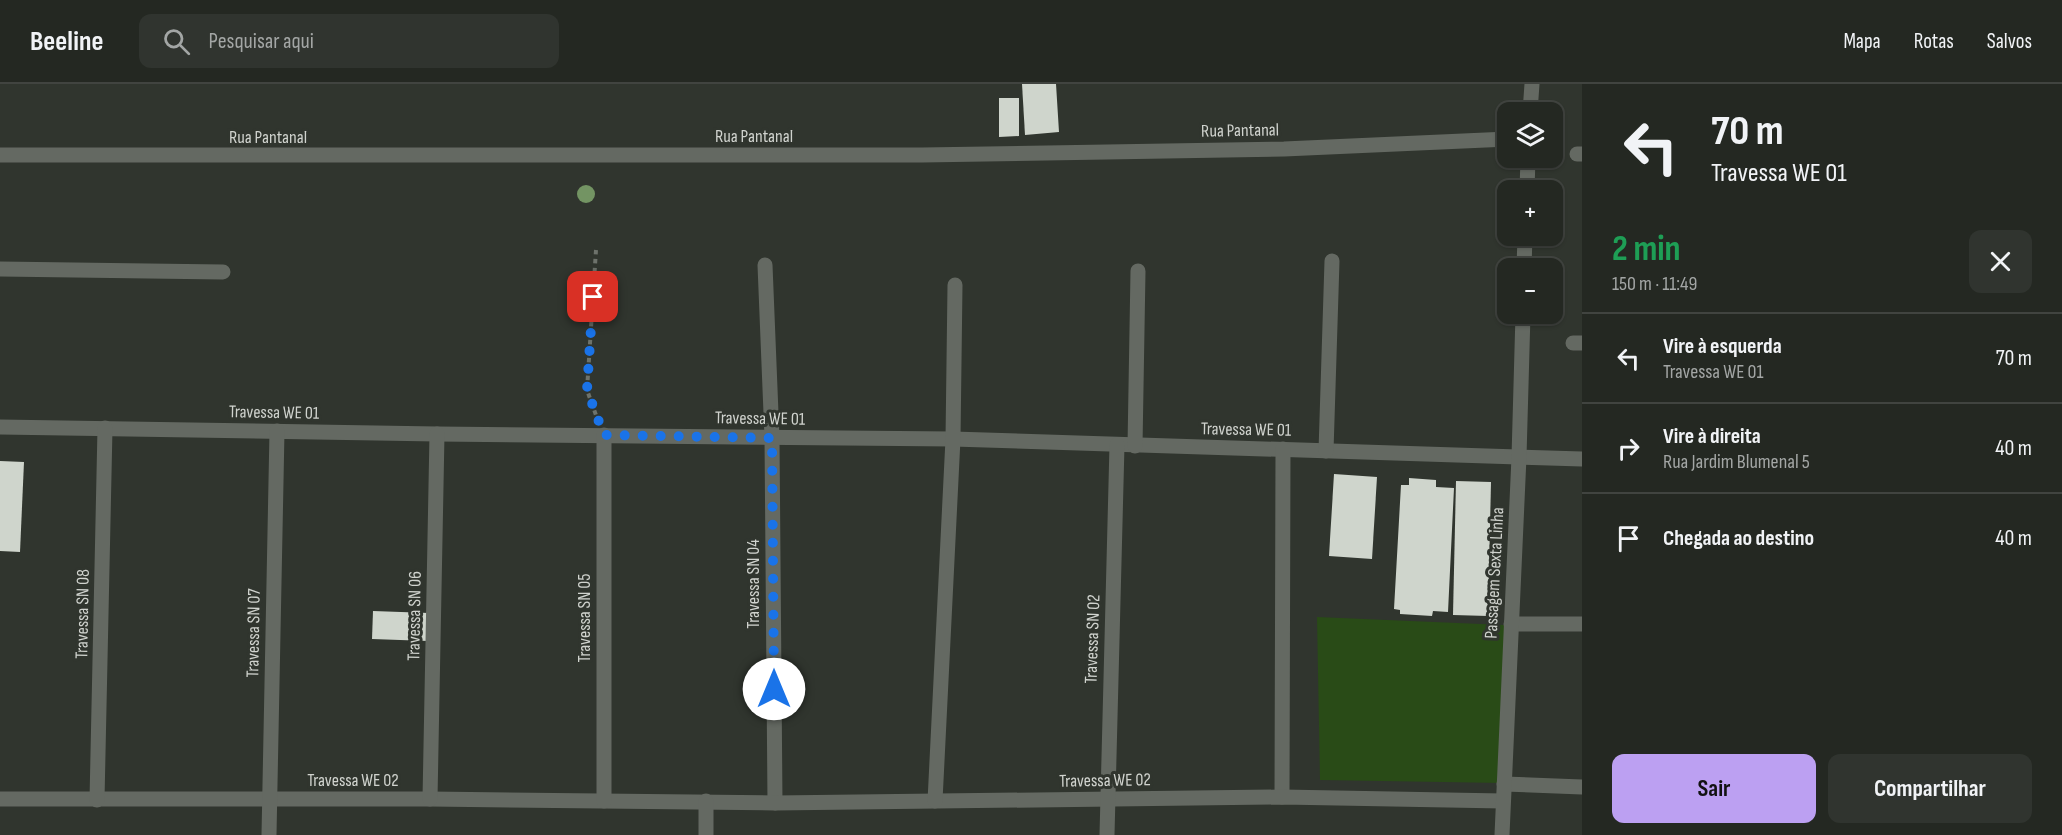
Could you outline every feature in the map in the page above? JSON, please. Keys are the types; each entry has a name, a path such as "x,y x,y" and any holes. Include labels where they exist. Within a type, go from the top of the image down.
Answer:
{"street":[{"path":"1531,102 1532,84"},
{"name":"Rua Pantanal","path":"0,155 910,155 1284,149 1497,139"},
{"path":"1326,451 1332,261"},
{"name":"Travessa SN 04","path":"765,265 772,438 775,803"},
{"path":"0,268 223,272"},
{"path":"1135,446 1138,271"},
{"path":"935,801 953,439 956,285"},
{"name":"Passagem Sexta Linha","path":"1502,835 1523,324"},
{"name":"Travessa WE 01","path":"0,427 953,439 1582,459"},
{"name":"Travessa SN 08","path":"97,800 105,428"},
{"name":"Travessa SN 07","path":"269,835 277,431"},
{"name":"Travessa SN 06","path":"430,799 437,434"},
{"name":"Travessa SN 05","path":"604,435 604,801"},
{"name":"Travessa SN 02","path":"1107,835 1117,445"},
{"path":"1282,797 1283,449"},
{"path":"1511,624 1582,624"},
{"path":"1504,784 1582,787"},
{"name":"Travessa WE 02","path":"0,799 430,799 775,803 1282,797 1503,801"},
{"path":"706,801 706,835"}],"path":[{"path":"596,250 587,390 604,435"}],"green space":[{"path":"1317,617 1504,625 1503,783 1320,780"}],"building":[{"path":"1022,84 1056,84 1059,132 1025,135"},
{"path":"999,98 1019,98 1019,136 999,137"},
{"path":"0,461 24,462 20,552 0,551"},
{"path":"1334,474 1377,477 1372,559 1329,556"},
{"path":"1409,478 1436,480 1436,487 1454,488 1448,612 1433,611 1432,616 1400,614 1400,610 1394,609 1401,485 1409,485"},
{"path":"1456,481 1491,482 1488,616 1453,615"},
{"path":"373,611 429,613 428,641 372,639"}],"route":[{"path":"593,297 587,390 604,435 772,438 774,689"}]}
